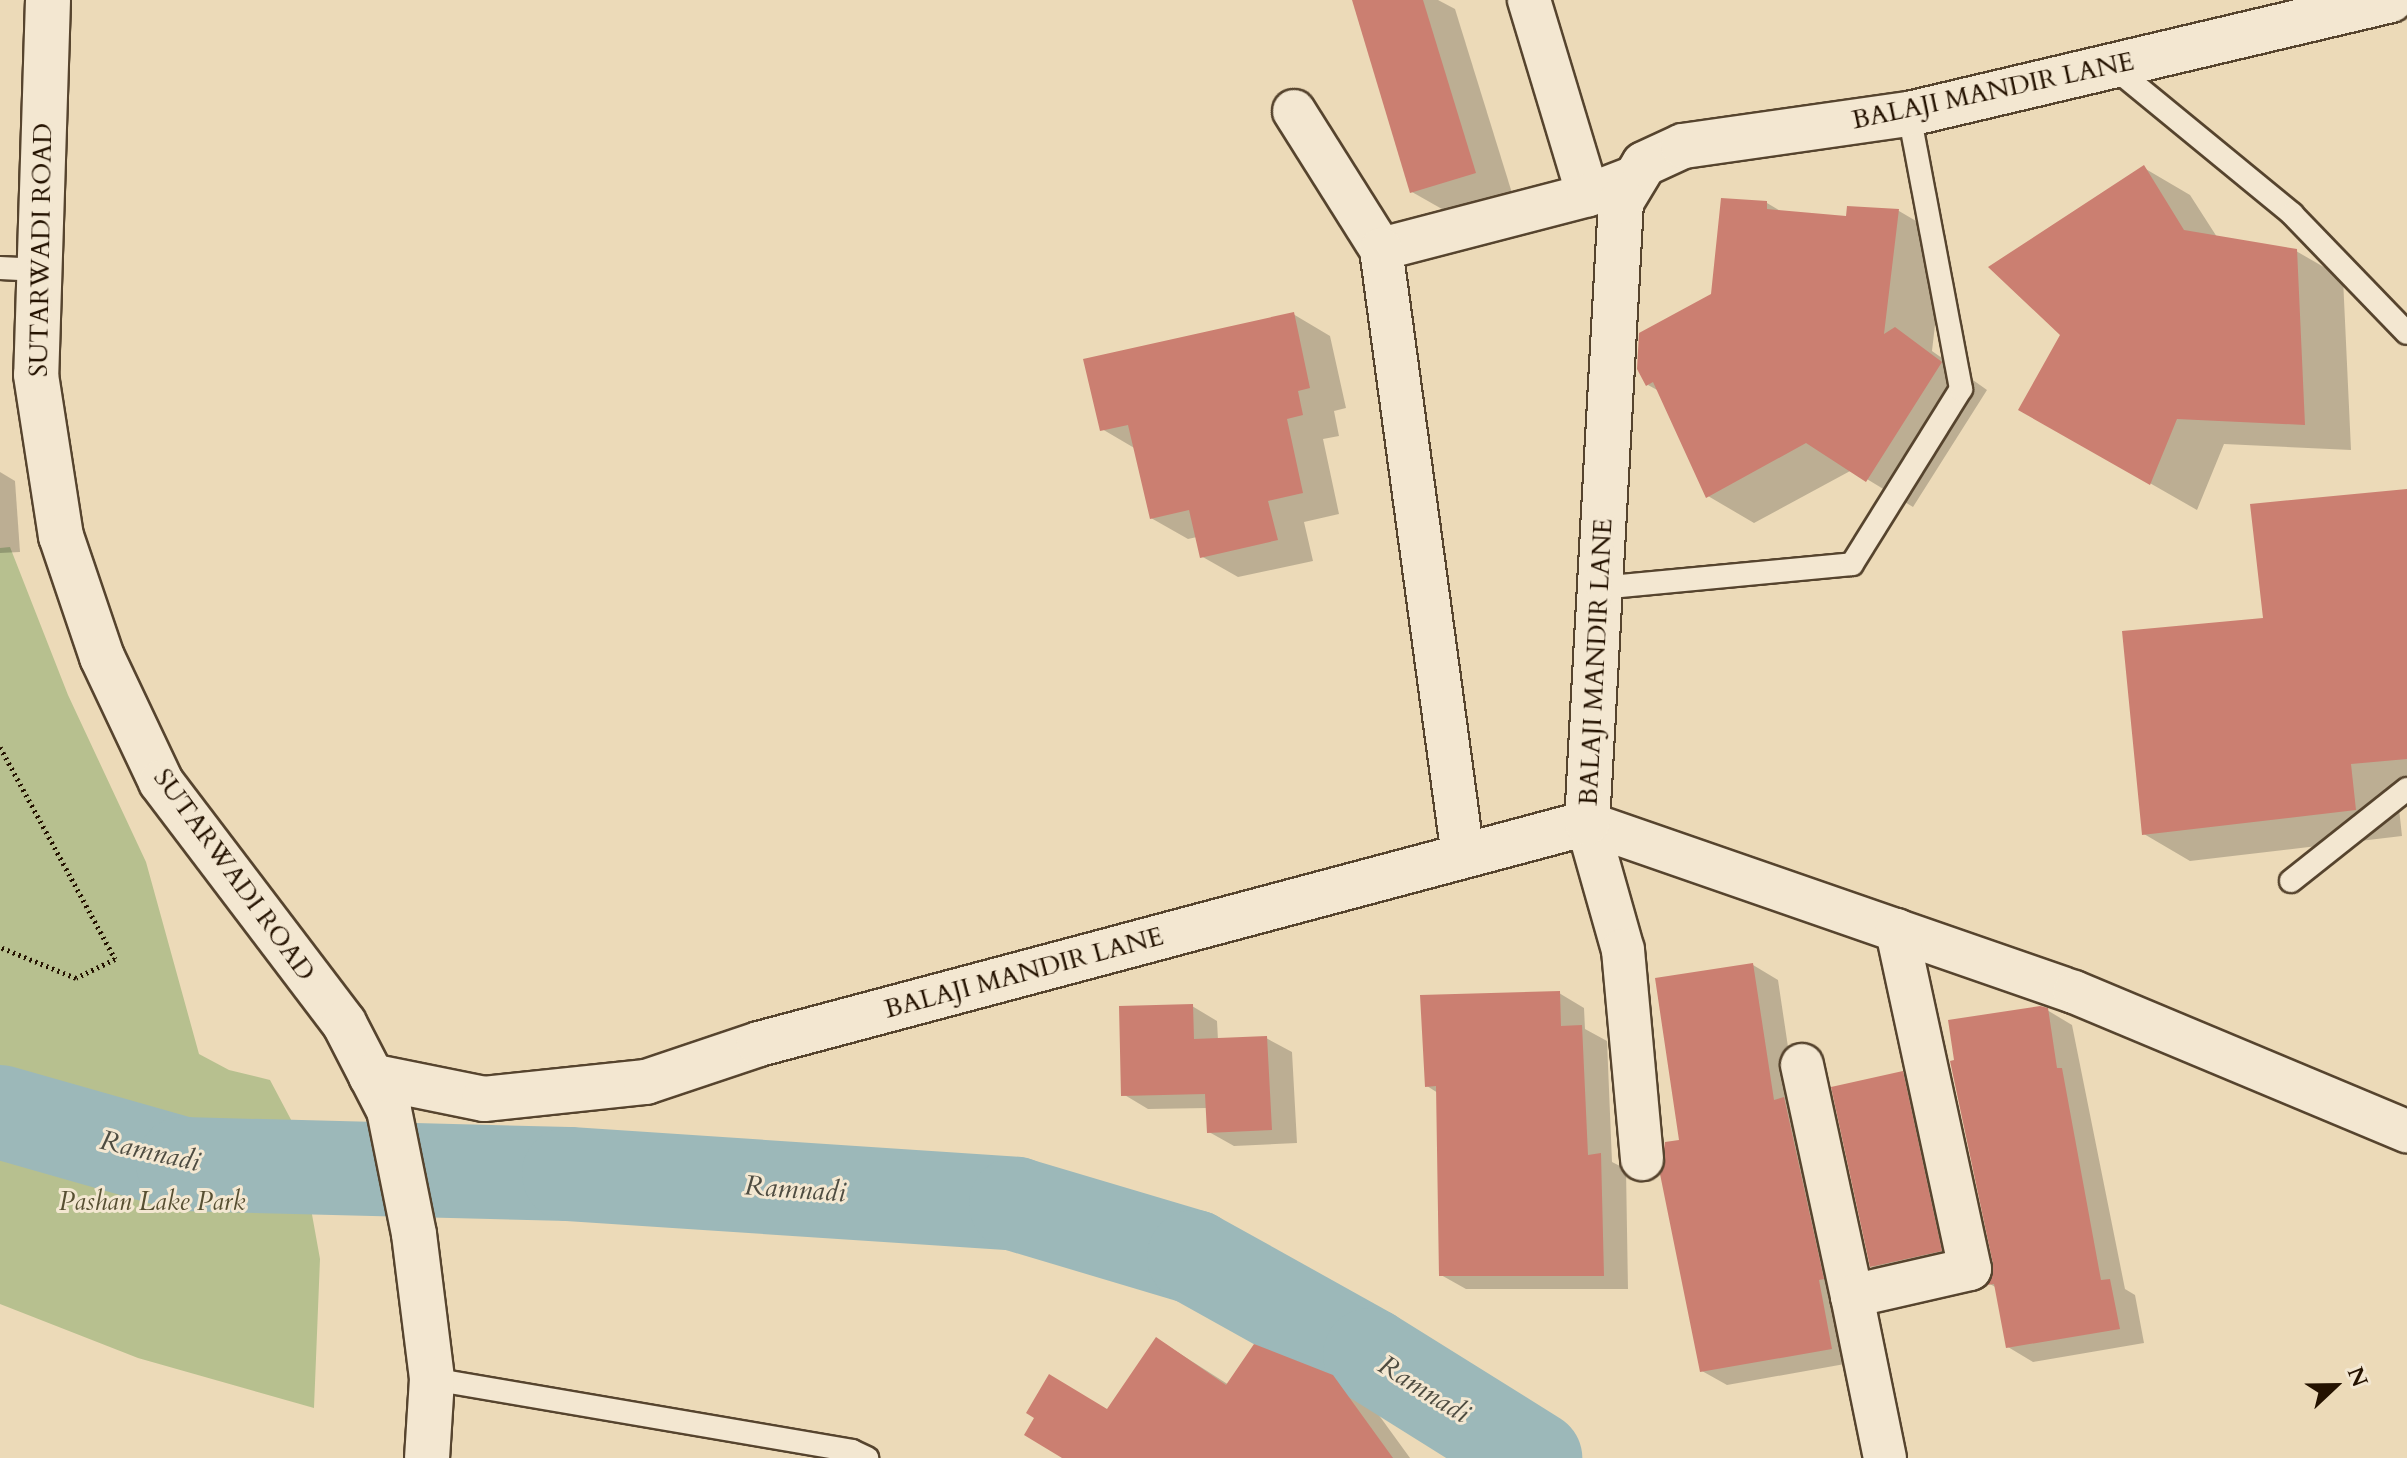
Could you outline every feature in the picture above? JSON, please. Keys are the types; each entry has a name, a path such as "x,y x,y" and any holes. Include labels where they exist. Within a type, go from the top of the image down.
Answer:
{"street":[{"name":"SUTARWADI ROAD","path":"48,0 20,269 59,521 102,657 161,782 344,1023 380,1093 414,1234 432,1379 427,1458"},
{"path":"1529,0 1588,195"},
{"name":"BALAJI MANDIR LANE","path":"380,1093 484,1099 646,1082 759,1044 1587,823 1621,202 1630,179 1644,164 1683,146 1909,114 2391,0"},
{"path":"1294,111 1381,249 1463,856"},
{"path":"1381,249 1588,195 1630,179"},
{"path":"1587,823 2074,992 2407,1131"},
{"path":"1587,823 1623,950 1642,1159"},
{"path":"1852,1296 1970,1269 1897,930"},
{"path":"1802,1065 1885,1458"}],"lane":[{"path":"2112,66 2292,214 2407,333"},
{"path":"1600,588 1852,564 1961,389 1909,114"},
{"path":"2291,881 2407,789"},
{"path":"432,1379 852,1451 867,1458"}],"path":[{"path":"0,747 115,959 76,978 0,947"}],"green space":[{"name":"Pashan Lake Park","path":"10,547 68,695 146,862 199,1054 229,1070 270,1080 297,1131 320,1259 314,1408 138,1358 0,1304 0,548"}],"building":[{"path":"1352,0 1423,0 1476,173 1410,193"},
{"path":"2144,165 2184,230 2297,249 2305,425 2177,419 2150,485 2018,410 2060,335 1988,267"},
{"path":"1721,198 1767,201 1767,209 1846,216 1847,206 1899,209 1884,334 1895,327 1942,362 1866,482 1806,443 1706,498 1653,382 1646,386 1637,369 1639,333 1711,294"},
{"path":"1294,312 1310,388 1298,391 1303,415 1287,419 1303,493 1268,501 1278,540 1200,558 1189,510 1150,519 1128,425 1100,431 1083,359"},
{"path":"2407,489 2407,759 2351,764 2356,810 2142,835 2122,631 2263,618 2250,504"},
{"path":"1753,963 1774,1100 1784,1097 1824,1279 1819,1280 1832,1349 1700,1372 1660,1174 1665,1142 1679,1140 1655,978"},
{"path":"1560,991 1561,1026 1582,1025 1588,1155 1601,1153 1604,1276 1439,1276 1436,1086 1425,1087 1420,995"},
{"path":"1193,1004 1194,1039 1267,1036 1272,1130 1207,1133 1205,1094 1121,1096 1119,1006"},
{"path":"2040,1006 2048,1008 2057,1068 2062,1068 2101,1280 2110,1279 2120,1329 2006,1348 1994,1284 1987,1285 1993,1264 1950,1061 1954,1060 1948,1020"},
{"path":"1903,1071 1942,1251 1870,1267 1831,1087"},
{"path":"1156,1337 1226,1385 1254,1344 1333,1375 1393,1458 1062,1458 1024,1435 1034,1418 1026,1413 1049,1374 1107,1409"}],"waterway":[{"name":"Ramnadi","path":"0,1112 183,1164 569,1174 1016,1204 1194,1257 1370,1355 1535,1458"}]}
